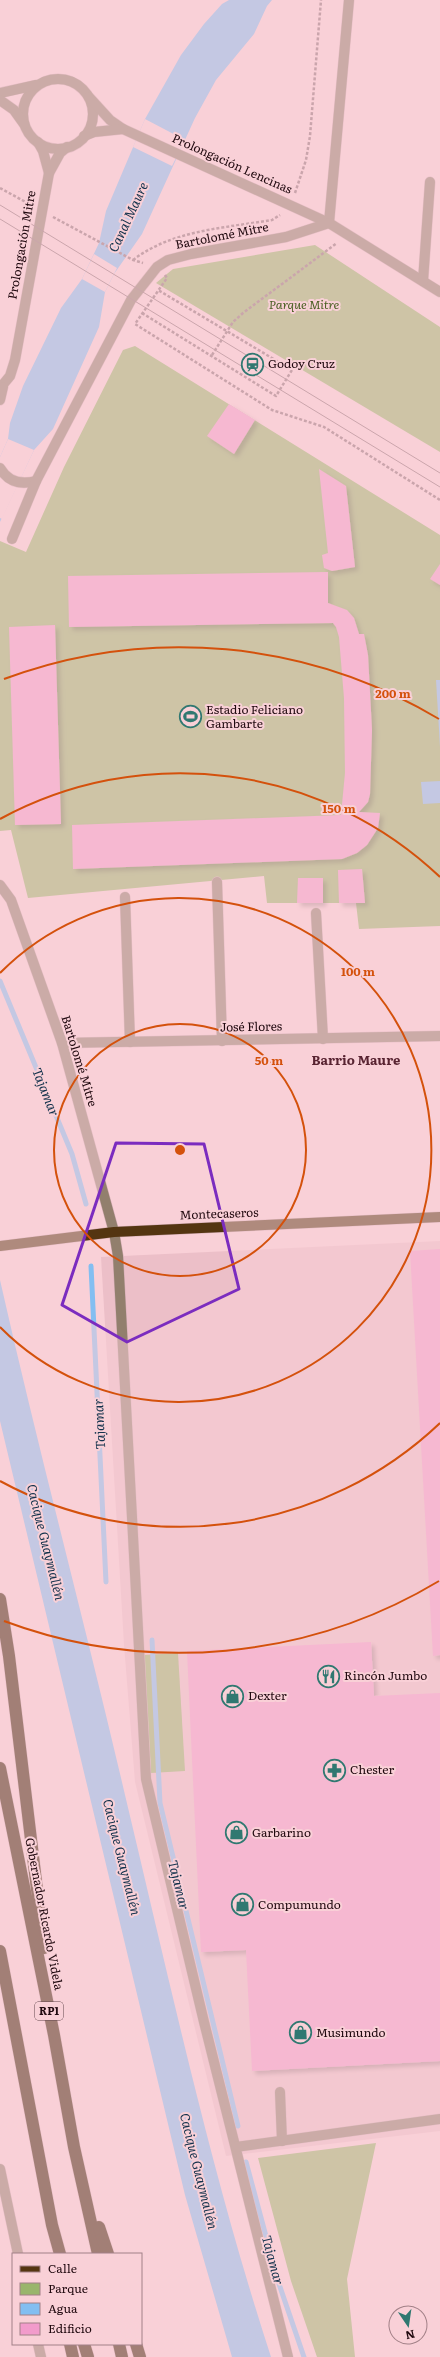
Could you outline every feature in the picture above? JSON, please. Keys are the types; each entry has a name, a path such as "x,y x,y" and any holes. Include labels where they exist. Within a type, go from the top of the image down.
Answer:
{"highway":[{"path":"0,1599 9,1656 54,2035"},
{"name":"Gobernador Ricardo Videla","path":"0,1768 54,2035 74,2147 98,2253"},
{"path":"0,1951 52,2225 56,2253"},
{"path":"0,1982 30,2107"},
{"path":"74,2147 108,2253"},
{"path":"52,2225 60,2253"},
{"path":"70,2345 73,2357"},
{"path":"84,2345 88,2357"},
{"path":"118,2345 122,2357"},
{"path":"136,2345 140,2357"}],"main road":[{"name":"Montecaseros","path":"0,1246 114,1232 440,1217"}],"street":[{"path":"329,223 349,0"},
{"path":"0,93 22,90 58,79 67,80 76,84 89,97 92,117 84,136 60,152 49,173"},
{"path":"25,126 23,116 27,97 40,84"},
{"name":"Prolongación Lencinas","path":"89,97 110,120 123,129 138,134 178,154 329,223 440,292"},
{"path":"0,100 14,110 38,142 43,151 49,173"},
{"name":"Prolongación Lencinas","path":"84,136 94,132 123,129"},
{"path":"38,142 47,147 67,147"},
{"name":"Prolongación Mitre","path":"0,400 1,388 10,376 15,360 49,173"},
{"path":"423,281 430,182"},
{"name":"Bartolomé Mitre","path":"12,539 36,482 129,305 144,281 157,267 168,260 191,254 286,237 329,223"},
{"path":"0,468 7,476 18,482 26,484 36,482"},
{"path":"217,882 222,1041"},
{"name":"Bartolomé Mitre","path":"0,884 11,900 62,1044 114,1232 118,1256 146,1779 204,2022 288,2357"},
{"path":"125,897 130,1042"},
{"path":"316,913 323,1039"},
{"name":"José Flores","path":"62,1044 440,1036"},
{"path":"280,2092 282,2140"},
{"path":"236,2147 440,2119"},
{"path":"0,2169 18,2253"},
{"path":"38,2345 40,2357"}],"path":[{"path":"133,260 149,248 174,238 272,220 282,214 290,204 300,182 310,136 321,0"},
{"path":"212,355 228,331 243,313 349,235"},
{"path":"99,242 133,260 157,267 162,270 167,278 135,324 272,410 324,427 440,500"},
{"path":"129,305 212,355 215,360 276,396 292,370 144,281"}],"highlighted area":[{"path":"116,1143 204,1144 239,1289 127,1342 62,1305"}],"shaded area":[{"path":"440,1241 440,2131 226,2156 135,1782 124,1645 101,1257"}],"green space":[{"name":"Parque Mitre","path":"315,245 440,327 440,452 156,283 173,269"},
{"path":"135,346 440,535 440,926 359,929 356,903 267,903 264,876 28,898 11,830 0,831 0,541 26,552 64,467 123,350"},
{"path":"178,1653 185,1771 151,1773 144,1655"},
{"path":"376,2143 347,2279 355,2357 317,2357 291,2281 258,2158"}],"water":[{"name":"Canal Maure","path":"229,0 272,0 267,6 254,34 216,80 195,118 142,234 114,274 105,292 99,327 53,429 34,450 0,522 0,457 8,439 10,423 23,386 61,308 82,279 99,243 106,211 145,119 181,55 204,24 222,4"},
{"path":"436,680 440,680 440,747"},
{"path":"440,781 440,803 423,804 421,782"},
{"name":"Cacique Guaymallén","path":"0,1280 30,1409 110,1731 192,2078 229,2218 271,2357 232,2357 185,2195 0,1421"}],"pier":[{"path":"145,119 185,140 172,166 133,147"},
{"path":"94,254 117,268 105,292 82,279"},
{"path":"8,439 34,450 2,519 0,518 0,457"}],"building":[{"path":"229,404 255,420 234,454 207,436"},
{"path":"319,469 346,486 355,567 332,571 324,568 322,555 328,553"},
{"path":"440,564 440,585 430,579"},
{"path":"328,572 328,603 347,610 354,618 359,634 364,634 368,655 372,730 370,794 368,802 359,812 380,813 378,828 367,845 357,853 342,859 73,869 72,825 341,815 345,773 344,698 339,637 333,623 69,627 68,576"},
{"path":"55,625 61,824 15,825 9,627"},
{"path":"362,869 365,903 339,903 338,870"},
{"path":"298,878 323,878 323,903 297,903"},
{"path":"440,1249 440,1655 433,1656 410,1251"},
{"path":"371,1642 374,1696 440,1693 440,2061 252,2071 246,1950 201,1952 187,1651"}],"waterway":[{"name":"Tajamar","path":"0,981 72,1154 86,1204"},
{"name":"Tajamar","path":"91,1266 106,1582"},
{"name":"Tajamar","path":"152,1640 160,1803 238,2126"},
{"name":"Tajamar","path":"246,2162 278,2281 304,2357"}],"tram line":[{"path":"0,205 440,473"},
{"path":"0,219 440,487"}],"place":[{"name":"Godoy Cruz","path":"253,364"},
{"name":"Estadio Feliciano Gambarte","path":"191,717"},
{"name":"Rincón Jumbo","path":"329,1676"},
{"name":"Dexter","path":"233,1696"},
{"name":"Chester","path":"334,1770"},
{"name":"Garbarino","path":"237,1833"},
{"name":"Compumundo","path":"242,1905"},
{"name":"Musimundo","path":"300,2033"}],"district":[{"name":"Barrio Maure","path":"356,1060"}]}
